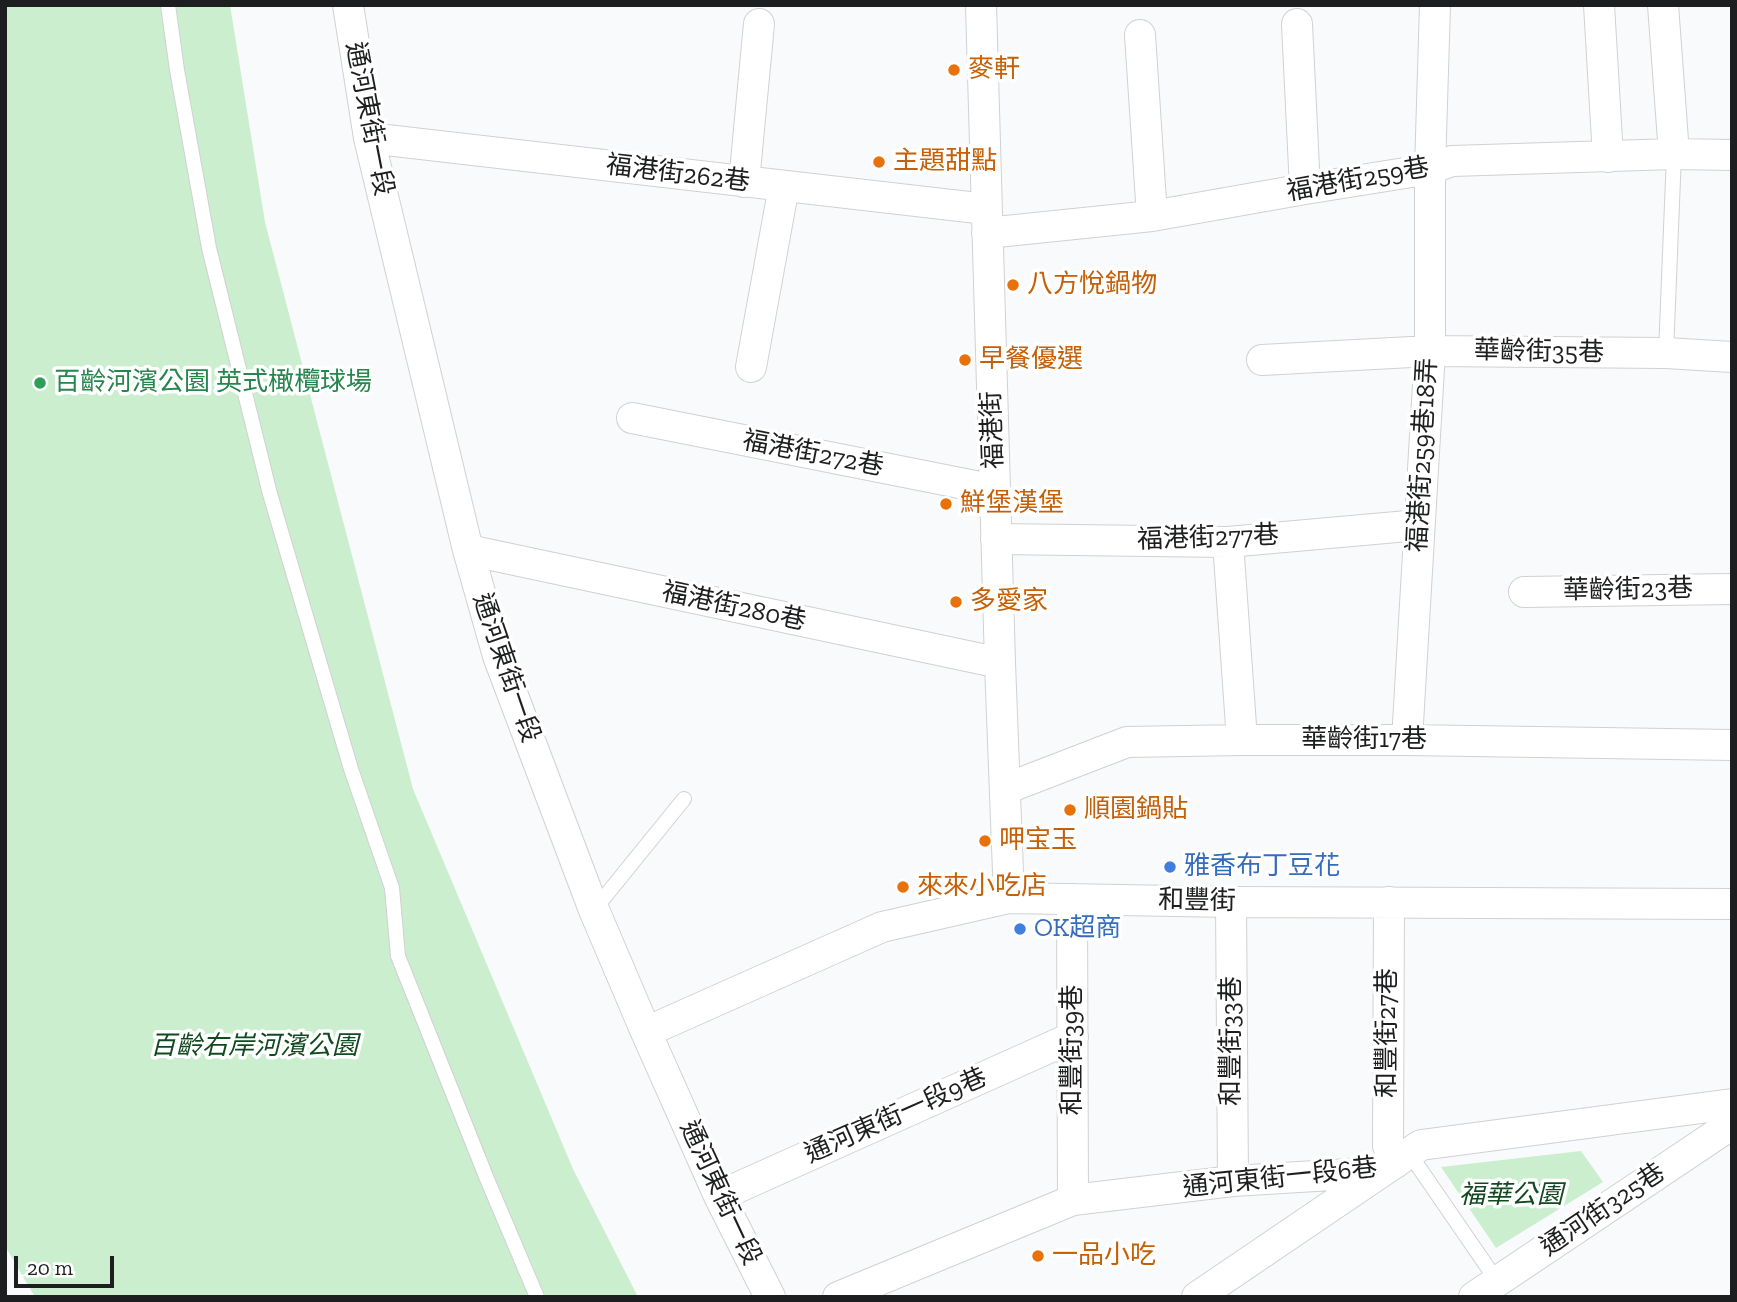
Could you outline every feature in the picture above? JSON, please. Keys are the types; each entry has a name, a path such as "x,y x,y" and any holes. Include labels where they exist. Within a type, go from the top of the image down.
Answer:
{"street":[{"name":"通河東街一段","path":"348,5 369,138 468,550 498,656 594,909 646,1032 719,1195 770,1297"},
{"name":"福港街","path":"981,5 1009,898"},
{"name":"福港街259巷18弄","path":"1407,740 1430,351 1430,169 1435,5"},
{"path":"1599,5 1608,157"},
{"path":"1663,5 1674,154"},
{"path":"744,182 759,24"},
{"path":"1297,24 1305,189"},
{"path":"1140,34 1152,216"},
{"name":"福港街262巷","path":"369,138 784,186 987,221"},
{"name":"福港街259巷","path":"987,221 1152,216 1430,169 1452,161 1674,154 1732,155"},
{"path":"751,367 784,186"},
{"name":"華齡街35巷","path":"1262,360 1430,351 1666,353 1732,357"},
{"name":"福港街272巷","path":"632,418 995,490"},
{"name":"福港街277巷","path":"996,539 1228,542 1419,524"},
{"path":"1228,542 1242,740"},
{"name":"福港街280巷","path":"468,550 1000,663"},
{"name":"華齡街23巷","path":"1524,592 1732,589"},
{"name":"華齡街17巷","path":"1005,789 1127,742 1407,740 1732,745"},
{"name":"和豐街","path":"646,1032 881,927 1009,898 1732,905"},
{"name":"和豐街39巷","path":"1072,899 1073,1200"},
{"name":"和豐街33巷","path":"1231,902 1233,1181"},
{"name":"和豐街27巷","path":"1389,902 1388,1146 1395,1163"},
{"name":"通河東街一段9巷","path":"719,1195 1073,1037"},
{"name":"通河東街一段6巷","path":"838,1297 1073,1200 1395,1163 1422,1145 1732,1104"},
{"name":"通河街325巷","path":"1486,1289 1732,1124"},
{"path":"1197,1297 1395,1163"}],"lane":[{"path":"168,5 209,248 270,494 351,769 392,888 398,956 537,1297"},
{"path":"1666,353 1674,154"},
{"path":"594,909 684,799"},
{"path":"1395,1163 1486,1289"}],"green space":[{"name":"百齡右岸河濱公園","path":"5,5 230,5 265,222 413,789 573,1169 638,1297 35,1297 5,1246"},
{"name":"福華公園","path":"1581,1151 1603,1182 1496,1248 1441,1167"}],"place":[{"name":"麥軒","path":"954,70"},
{"name":"主題甜點","path":"879,162"},
{"name":"八方悅鍋物","path":"1013,285"},
{"name":"早餐優選","path":"965,360"},
{"name":"百齡河濱公園 英式橄欖球場","path":"40,383"},
{"name":"鮮堡漢堡","path":"946,504"},
{"name":"多愛家","path":"956,602"},
{"name":"順園鍋貼","path":"1070,810"},
{"name":"呷宝玉","path":"985,841"},
{"name":"雅香布丁豆花","path":"1170,867"},
{"name":"來來小吃店","path":"903,887"},
{"name":"OK超商","path":"1020,929"},
{"name":"一品小吃","path":"1038,1256"}]}
